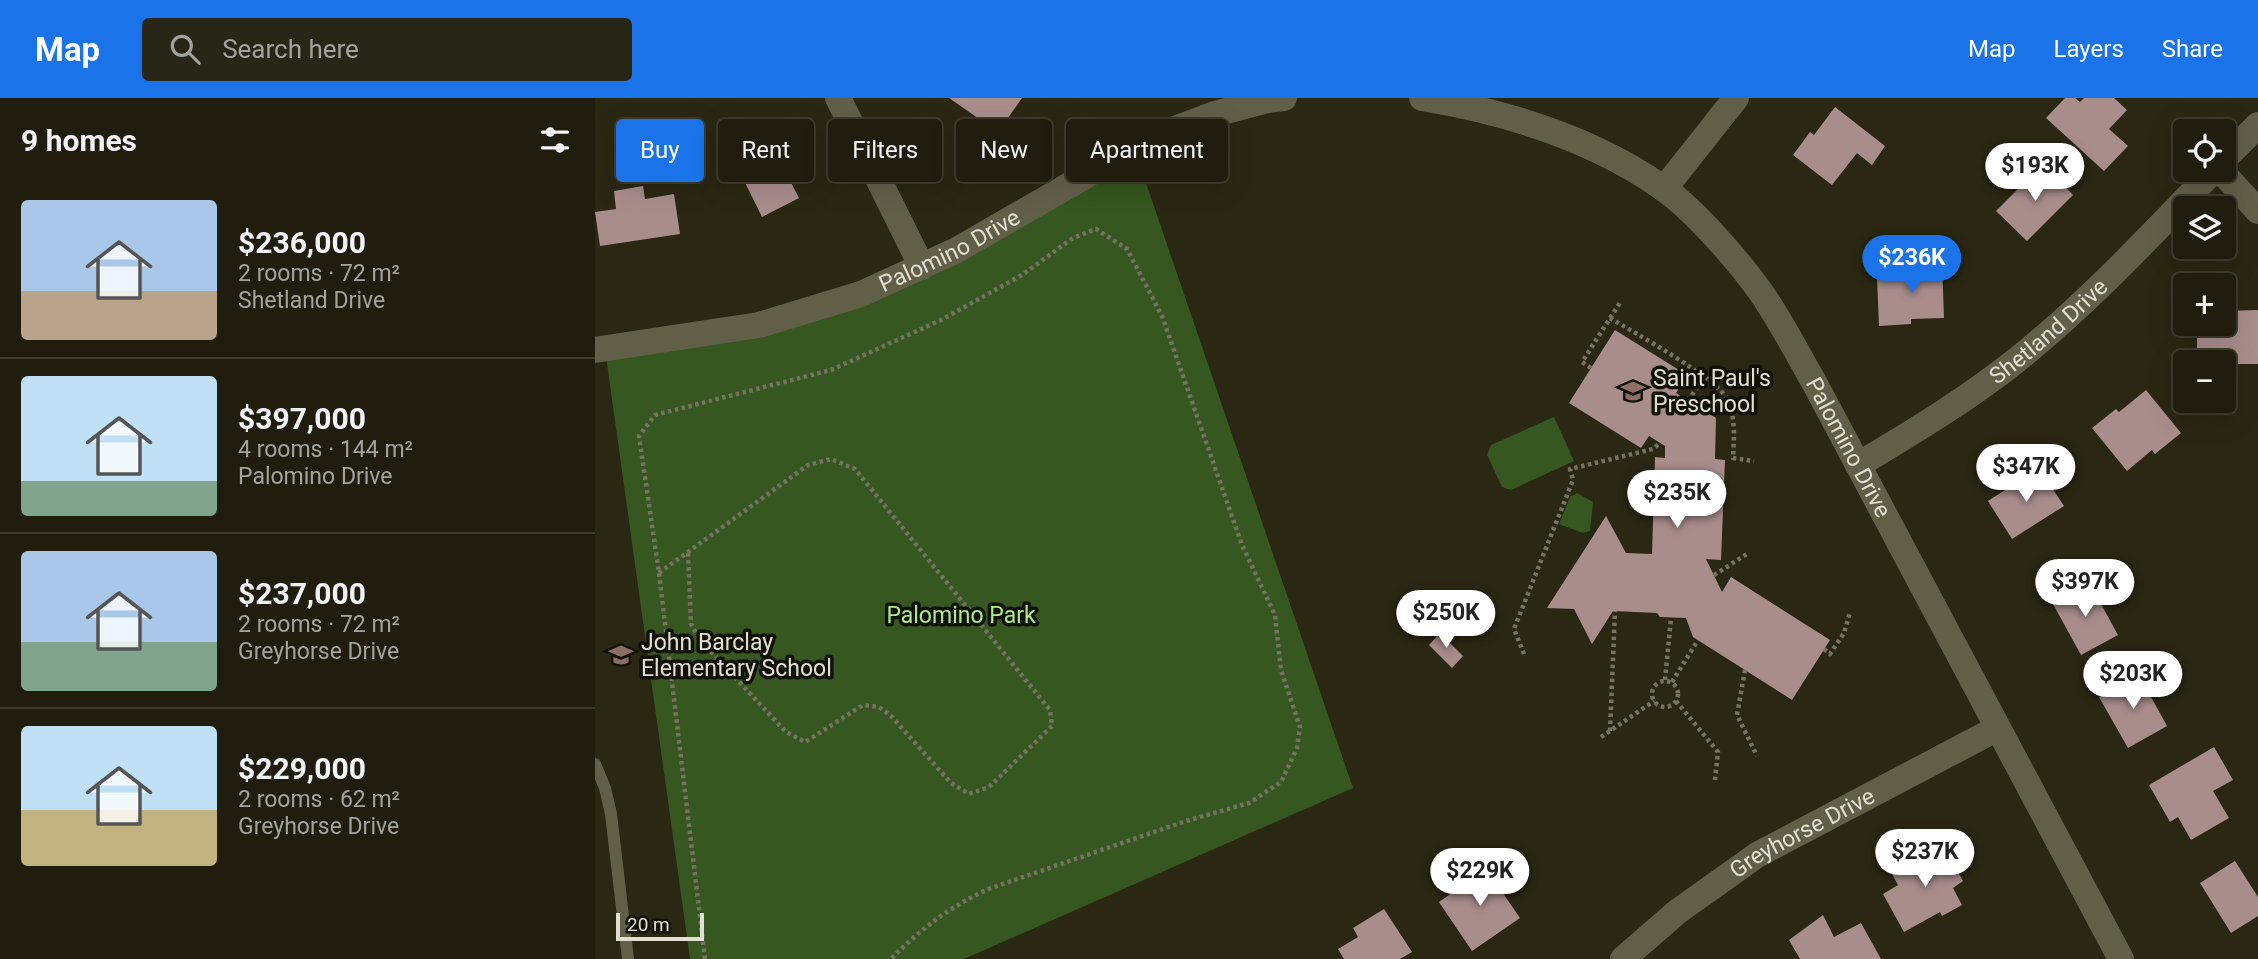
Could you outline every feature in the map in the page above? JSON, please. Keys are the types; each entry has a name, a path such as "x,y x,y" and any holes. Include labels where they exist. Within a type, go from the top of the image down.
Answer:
{"street":[{"path":"838,98 922,267"},
{"name":"Palomino Drive","path":"595,350 759,325 861,294 957,250 1151,138 1216,114 1285,98"},
{"name":"Palomino Drive","path":"1422,98 1520,119 1619,162 1664,189 1716,240 1769,305 1858,465 1996,729 2121,959"},
{"path":"1664,189 1736,98"},
{"path":"2236,147 2258,125"},
{"name":"Shetland Drive","path":"1858,465 1961,400 2018,359 2060,323 2202,182"},
{"path":"2231,182 2258,211"},
{"name":"Greyhorse Drive","path":"1623,959 1677,912 1757,855 1996,729"}],"lane":[{"path":"595,764 605,788 611,814 628,959"}],"path":[{"path":"705,959 659,573 639,436 655,415 831,370 941,320 1022,275 1073,238 1096,229 1127,249 1162,316 1242,545 1275,615 1280,670 1300,727 1297,748 1281,782 1249,803 1186,821 991,888 964,900 921,929 891,959"},
{"path":"1591,368 1582,362 1621,301"},
{"path":"1610,318 1721,390 1731,410 1735,435 1733,458 1754,461"},
{"path":"1688,401 1704,377"},
{"path":"1524,654 1514,629 1573,480 1570,470 1653,450 1660,443"},
{"path":"659,573 808,465 831,459 855,469 1050,710 1052,726 989,786 969,794 951,783 879,706 863,705 843,715 822,733 805,742 786,732 700,640 691,624 688,553"},
{"path":"1714,575 1747,554"},
{"path":"1610,731 1615,611"},
{"path":"1823,649 1830,654 1844,634 1850,612"},
{"path":"1665,680 1671,618"},
{"path":"1672,682 1698,640"},
{"path":"1745,670 1737,715 1757,756"},
{"path":"1657,682 1672,682 1678,693 1676,702 1665,708 1654,701 1653,689 1657,682"},
{"path":"1601,737 1654,701"},
{"path":"1676,702 1718,752 1715,780"}],"green space":[{"name":"Palomino Park","path":"1066,182 1146,182 1353,788 964,959 690,959 605,349 810,311"},
{"path":"1554,417 1574,461 1511,490 1502,487 1487,455 1491,445"},
{"path":"1577,493 1593,502 1590,531 1583,533 1559,524 1570,497"}],"building":[{"path":"949,98 1022,98 1007,119 979,119"},
{"path":"2065,98 2075,98 2080,102 2084,98 2114,98 2127,110 2109,129 2128,146 2104,171 2046,118"},
{"path":"1835,107 1885,146 1872,165 1857,153 1832,185 1793,155 1810,132 1814,135"},
{"path":"2043,164 2073,195 2027,241 1996,211"},
{"path":"745,182 791,182 799,198 762,217"},
{"path":"643,186 645,199 674,194 680,234 600,246 595,212 616,209 614,191"},
{"path":"1942,262 1944,318 1911,319 1911,324 1879,326 1877,277 1908,275 1908,264"},
{"path":"2258,310 2258,364 2236,364 2236,350 2197,350 2197,336 2236,336 2236,311"},
{"path":"1615,330 1687,375 1676,393 1716,418 1715,459 1725,460 1721,560 1706,559 1722,592 1731,577 1830,640 1792,700 1693,637 1686,618 1660,617 1657,613 1613,611 1592,644 1574,609 1547,608 1606,516 1626,553 1652,554 1655,457 1665,458 1665,446 1649,436 1641,448 1569,403"},
{"path":"2146,390 2181,433 2155,454 2152,450 2127,471 2092,428 2116,409 2119,412"},
{"path":"2039,468 2064,506 2012,539 1988,501"},
{"path":"2090,584 2118,635 2081,655 2053,604"},
{"path":"1440,633 1463,656 1452,668 1429,645"},
{"path":"2139,675 2167,726 2128,748 2099,697"},
{"path":"2214,747 2233,780 2213,791 2229,818 2191,840 2178,817 2170,822 2149,785"},
{"path":"1942,845 1963,881 1953,888 1962,905 1942,916 1940,912 1904,932 1883,894 1898,885 1892,874"},
{"path":"2235,861 2258,897 2258,916 2231,933 2200,883"},
{"path":"1488,862 1503,883 1498,886 1520,918 1472,951 1439,902 1476,876 1473,872"},
{"path":"1384,909 1412,952 1400,959 1344,959 1338,949 1358,937 1353,928"},
{"path":"1823,915 1834,937 1861,923 1881,959 1800,959 1789,940"}],"place":[{"name":"Saint Paul's Preschool","path":"1633,391"},
{"name":"John Barclay Elementary School","path":"621,655"}]}
